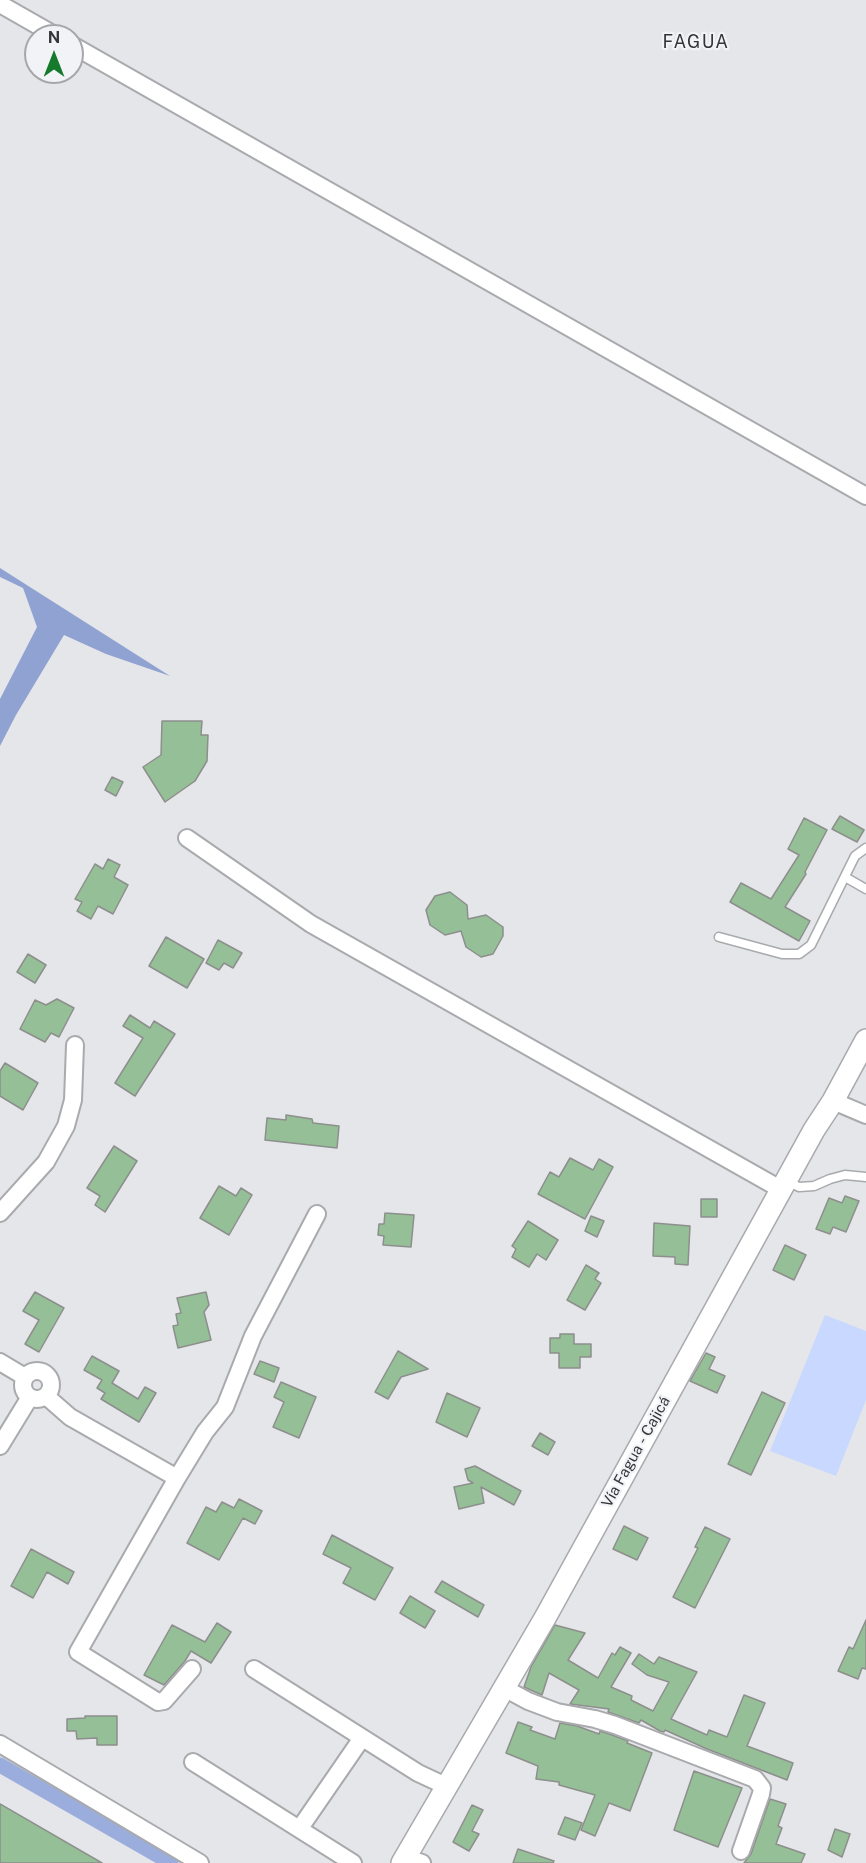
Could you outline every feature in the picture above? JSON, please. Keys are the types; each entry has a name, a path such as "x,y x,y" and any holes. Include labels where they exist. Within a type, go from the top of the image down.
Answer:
{"street":[{"path":"0,4 35,24"},
{"path":"84,52 866,496"},
{"path":"187,838 311,924 784,1185"},
{"name":"Vía Fagua - Cajicá","path":"410,1861 446,1786 504,1688 866,1040"},
{"path":"0,1213 8,1198 46,1162 66,1126 73,1100 75,1045"},
{"path":"833,1101 866,1115"},
{"path":"192,1669 164,1701 158,1701 78,1652 177,1478 205,1432 225,1407 254,1336 316,1214"},
{"path":"0,1362 25,1377"},
{"path":"0,1446 38,1397 51,1387 47,1374 37,1370 25,1377 23,1388 38,1397 70,1417 177,1478"},
{"path":"254,1669 418,1773 446,1786"},
{"path":"504,1688 528,1701 557,1712 615,1725 755,1779 762,1788 761,1794 741,1851"},
{"path":"300,1828 362,1738"},
{"path":"0,1744 200,1863"},
{"path":"193,1762 354,1863"}],"lane":[{"path":"719,936 782,954 799,954 811,945 855,856 866,848"},
{"path":"845,877 866,889"},
{"path":"784,1185 807,1187 845,1175 866,1177"}],"shaded area":[{"path":"0,568 170,676 106,654 64,635 0,746 0,699 37,627 23,588 0,577"},
{"path":"825,1315 866,1331 866,1400 836,1476 770,1451"}],"building":[{"path":"162,721 202,721 201,735 208,735 207,761 195,781 165,802 143,767 161,755"},
{"path":"112,777 123,782 116,796 105,790"},
{"path":"840,816 864,830 857,842 832,829"},
{"path":"804,818 827,830 806,874 785,907 810,921 799,941 730,902 741,883 771,899 799,855 788,849"},
{"path":"108,859 120,865 114,877 128,885 113,914 98,906 91,919 77,911 82,902 75,899 95,864 103,869"},
{"path":"450,892 467,905 468,919 486,915 503,927 503,936 493,954 481,957 466,947 461,931 445,935 430,925 426,910 435,896"},
{"path":"166,937 204,959 187,988 149,966"},
{"path":"218,940 242,953 233,968 224,963 219,970 206,963"},
{"path":"28,954 46,965 35,983 17,972"},
{"path":"57,999 74,1008 59,1037 51,1033 45,1042 20,1029 35,1000 46,1005"},
{"path":"130,1015 150,1028 154,1021 175,1034 135,1096 115,1083 143,1038 123,1026"},
{"path":"5,1063 38,1083 23,1110 0,1096 0,1071"},
{"path":"286,1115 312,1119 313,1123 339,1126 337,1148 265,1140 267,1118 286,1120"},
{"path":"114,1146 137,1161 105,1212 95,1205 100,1196 87,1188"},
{"path":"570,1158 593,1170 599,1159 613,1167 585,1219 538,1194 550,1172 559,1177"},
{"path":"219,1186 236,1196 241,1188 252,1195 229,1235 200,1218"},
{"path":"845,1196 859,1201 846,1232 833,1227 830,1234 816,1229 829,1198 842,1203"},
{"path":"701,1199 717,1199 717,1217 701,1217"},
{"path":"385,1213 414,1215 411,1247 383,1245 384,1236 378,1235 379,1224 384,1224"},
{"path":"591,1216 604,1221 597,1237 585,1231"},
{"path":"528,1221 558,1240 546,1260 537,1254 529,1267 512,1257 516,1249 512,1246"},
{"path":"654,1223 690,1226 688,1265 675,1264 675,1257 653,1256"},
{"path":"785,1245 806,1255 794,1280 773,1270"},
{"path":"586,1265 599,1273 595,1279 601,1283 585,1310 567,1300"},
{"path":"35,1292 64,1308 39,1352 25,1344 39,1320 23,1311"},
{"path":"206,1292 209,1305 204,1312 211,1340 178,1348 173,1326 178,1325 176,1314 181,1313 177,1298"},
{"path":"560,1334 574,1334 574,1344 591,1344 591,1357 580,1357 580,1368 559,1368 559,1353 550,1353 550,1338 560,1338"},
{"path":"398,1351 428,1369 401,1377 388,1399 375,1392"},
{"path":"706,1353 715,1357 709,1369 725,1376 717,1393 690,1381"},
{"path":"92,1356 119,1371 112,1383 138,1399 145,1387 156,1393 139,1422 101,1399 105,1393 97,1388 102,1380 84,1370"},
{"path":"260,1361 279,1368 274,1382 254,1374"},
{"path":"281,1382 316,1397 299,1438 273,1427 284,1402 274,1397"},
{"path":"762,1392 785,1403 751,1475 728,1464"},
{"path":"447,1393 480,1408 467,1437 436,1422"},
{"path":"540,1433 555,1442 548,1455 532,1446"},
{"path":"475,1466 521,1491 514,1505 481,1487 484,1503 459,1509 454,1487 473,1483 468,1480 465,1469"},
{"path":"239,1499 262,1511 255,1524 243,1518 219,1560 187,1543 206,1507 216,1512 222,1502 234,1508"},
{"path":"624,1526 648,1538 637,1560 613,1549"},
{"path":"705,1527 730,1539 695,1608 673,1597 698,1548 695,1547"},
{"path":"332,1535 393,1568 375,1600 343,1583 351,1568 323,1554"},
{"path":"31,1549 74,1572 68,1584 47,1572 33,1598 11,1586"},
{"path":"442,1581 484,1605 478,1617 435,1592"},
{"path":"410,1596 435,1611 425,1628 400,1613"},
{"path":"866,1620 866,1669 862,1668 858,1679 838,1671 849,1647 853,1649"},
{"path":"217,1623 231,1632 211,1663 191,1651 164,1685 144,1675 172,1625 205,1642"},
{"path":"555,1625 585,1633 568,1660 598,1678 612,1653 615,1655 620,1647 631,1653 611,1687 632,1696 631,1700 653,1711 669,1682 647,1675 632,1664 639,1654 654,1664 659,1657 697,1672 671,1719 707,1735 709,1730 727,1737 744,1695 765,1703 747,1746 793,1763 787,1780 665,1730 660,1731 641,1720 639,1723 608,1712 609,1709 570,1704 579,1690 549,1673 542,1695 524,1687 531,1667"},
{"path":"85,1716 117,1716 117,1745 97,1745 97,1738 77,1739 76,1731 67,1731 67,1719 85,1718"},
{"path":"518,1722 532,1727 530,1730 555,1739 560,1723 599,1734 600,1731 652,1753 630,1811 609,1803 595,1836 581,1830 595,1795 559,1785 559,1782 536,1779 538,1766 506,1753"},
{"path":"694,1771 742,1788 718,1847 674,1830"},
{"path":"770,1799 786,1804 778,1826 782,1828 776,1844 805,1854 801,1863 744,1863 751,1854"},
{"path":"0,1804 102,1863 0,1863"},
{"path":"472,1805 483,1810 472,1831 479,1834 469,1851 453,1842"},
{"path":"565,1817 582,1823 575,1840 558,1834"},
{"path":"835,1829 850,1834 842,1857 828,1850"},
{"path":"518,1849 554,1861 553,1863 513,1863"}],"waterway":[{"path":"0,1765 171,1863"}],"district":[{"name":"FAGUA","path":"696,42"}]}
